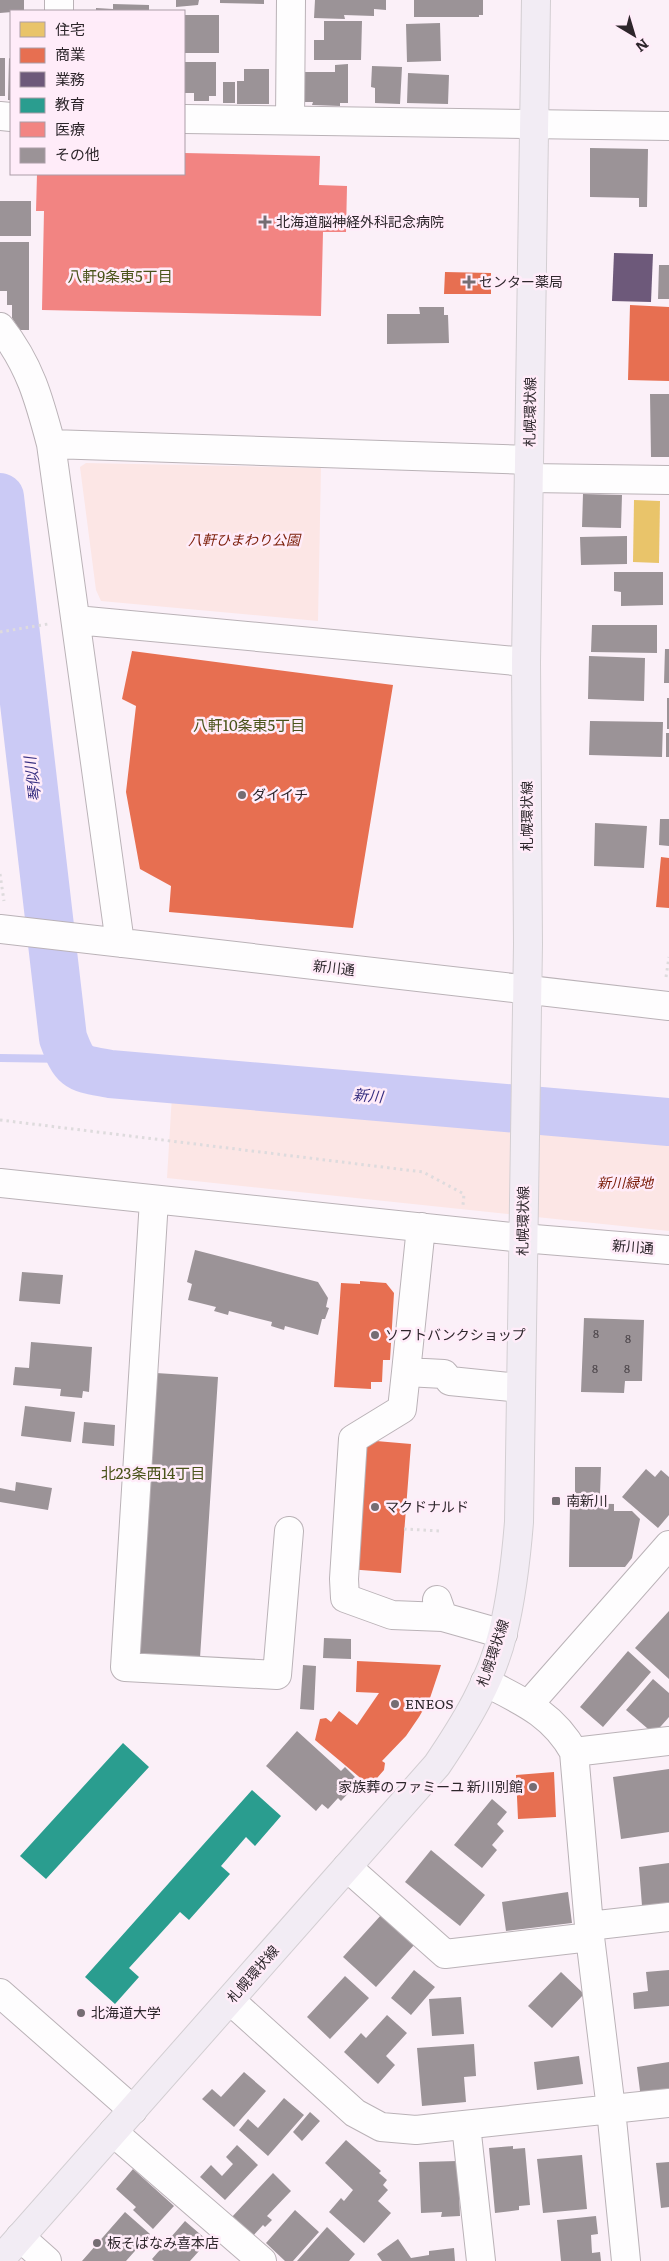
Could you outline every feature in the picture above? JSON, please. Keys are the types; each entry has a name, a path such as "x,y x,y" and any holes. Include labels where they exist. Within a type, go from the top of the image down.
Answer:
{"main road":[{"name":"札幌環状線","path":"0,2260 437,1766 463,1727 484,1682 503,1634 515,1577 519,1522 527,990 526,662 532,126 536,0"}],"street":[{"path":"290,120 291,0"},
{"path":"185,119 532,126 669,126"},
{"path":"0,327 13,344 37,390 51,444 66,622 112,941"},
{"path":"51,444 529,469 669,480"},
{"path":"66,622 526,662"},
{"name":"新川通","path":"10,930 669,1006"},
{"name":"新川通","path":"0,1183 522,1238 669,1250"},
{"path":"154,1200 125,1667 277,1675 289,1531"},
{"path":"422,1227 402,1409 353,1439 344,1580 345,1598 392,1615 440,1608 503,1634"},
{"path":"406,1372 444,1374 450,1381 520,1388"},
{"path":"529,1704 669,1545"},
{"path":"484,1682 529,1704 565,1735 574,1752 590,1932 612,2109 626,2261"},
{"path":"574,1752 669,1741"},
{"path":"347,1867 445,1954 590,1932 669,1917"},
{"path":"0,1993 133,2110"},
{"path":"230,2000 355,2113 381,2127 416,2130 669,2103"},
{"path":"466,2125 481,2261"},
{"path":"113,2132 262,2261"},
{"path":"20,2237 47,2261"}],"path":[{"path":"0,632 66,622"},
{"path":"0,874 4,901"},
{"path":"666,977 669,958"},
{"path":"0,1120 423,1172 464,1194 460,1231"},
{"path":"404,1529 440,1531"}],"green space":[{"name":"八軒ひまわり公園","path":"86,463 321,468 318,621 101,601 96,590 80,467"},
{"name":"新川緑地","path":"172,1095 669,1145 669,1231 167,1178"}],"building: 住宅":[{"path":"634,500 660,501 659,563 633,562"}],"building: 商業":[{"path":"445,272 491,273 491,294 444,294"},
{"path":"630,305 669,307 669,381 628,380"},
{"path":"132,651 393,685 353,928 169,912 171,886 140,869 126,792 136,706 122,699"},
{"path":"661,857 669,858 669,908 656,907"},
{"path":"360,1281 386,1283 394,1293 390,1360 383,1360 382,1382 371,1382 371,1389 334,1387 341,1283 360,1284"},
{"path":"341,1438 411,1444 401,1573 334,1568"},
{"path":"357,1661 441,1665 430,1698 419,1717 406,1736 382,1761 385,1763 384,1770 370,1786 315,1740 320,1719 326,1718 331,1722 339,1711 357,1725 379,1693 356,1692"},
{"path":"554,1772 556,1817 518,1819 516,1775"}],"building: 業務":[{"path":"614,253 653,254 651,302 612,301"}],"building: 教育":[{"path":"123,1743 149,1767 46,1879 20,1856"},
{"path":"252,1790 281,1816 255,1846 246,1837 221,1866 230,1874 189,1920 180,1912 129,1968 139,1977 115,2004 85,1977"}],"building: 医療":[{"path":"185,153 320,156 319,185 347,186 346,232 323,232 321,316 42,310 44,211 36,211 37,175 185,175"}],"building: その他":[{"path":"0,0 24,0 24,10 10,10 10,12 0,13"},
{"path":"176,0 199,0 198,5 176,7"},
{"path":"220,0 264,0 264,4 220,3"},
{"path":"315,0 386,0 386,10 374,9 374,16 344,15 345,19 314,18"},
{"path":"414,0 483,0 483,15 479,15 479,17 414,17"},
{"path":"113,4 149,5 149,10 96,10 96,8 113,9"},
{"path":"185,15 219,15 219,53 185,53"},
{"path":"324,21 362,21 361,60 314,60 314,40 324,40"},
{"path":"440,23 441,61 407,62 406,24"},
{"path":"0,58 5,58 5,96 0,96"},
{"path":"9,58 10,100 8,100"},
{"path":"185,62 216,62 216,96 209,96 209,101 194,101 194,93 185,93"},
{"path":"348,64 348,103 340,103 340,106 312,105 313,102 304,102 305,72 335,72 335,65"},
{"path":"372,66 402,67 400,104 375,103 375,88 371,87"},
{"path":"244,69 269,69 269,104 237,104 237,81 244,81"},
{"path":"408,73 449,75 448,104 407,103"},
{"path":"223,82 235,82 235,103 223,103"},
{"path":"590,148 648,149 647,207 639,207 639,198 590,197"},
{"path":"0,201 31,201 31,236 0,236"},
{"path":"0,242 29,242 29,330 20,330 12,318 12,305 7,305 7,291 0,291"},
{"path":"659,265 669,265 669,299 658,299"},
{"path":"419,307 444,307 444,315 448,315 449,343 387,344 387,314 420,314"},
{"path":"650,394 669,394 669,457 651,457"},
{"path":"583,494 622,495 621,528 582,527"},
{"path":"627,536 627,564 581,565 580,537"},
{"path":"614,572 663,572 663,605 621,606 621,592 614,591"},
{"path":"592,625 657,625 657,653 591,652"},
{"path":"665,649 669,649 669,683 664,683"},
{"path":"589,656 645,658 644,701 588,699"},
{"path":"667,698 669,698 669,729 667,729"},
{"path":"590,721 663,722 662,757 589,755"},
{"path":"666,733 669,733 669,757 666,757"},
{"path":"660,819 669,819 669,846 659,845"},
{"path":"595,823 647,826 644,868 594,866"},
{"path":"195,1250 318,1282 328,1298 326,1307 329,1308 325,1319 322,1319 318,1335 285,1326 284,1330 271,1326 272,1322 229,1311 228,1315 214,1311 216,1307 188,1300 192,1284 187,1282"},
{"path":"22,1272 63,1275 60,1304 19,1301"},
{"path":"584,1318 644,1320 642,1381 625,1381 624,1393 581,1392"},
{"path":"31,1342 92,1347 89,1392 83,1391 82,1398 60,1396 61,1389 13,1385 15,1367 29,1368"},
{"path":"156,1373 218,1377 200,1658 138,1654"},
{"path":"25,1406 75,1412 71,1442 21,1436"},
{"path":"84,1422 115,1425 114,1446 82,1443"},
{"path":"575,1467 601,1467 600,1494 575,1494"},
{"path":"646,1469 655,1477 661,1470 669,1477 669,1515 658,1528 622,1497"},
{"path":"16,1482 52,1488 48,1510 0,1502 0,1488 15,1491"},
{"path":"570,1503 614,1504 614,1511 632,1511 640,1519 632,1558 625,1567 569,1567"},
{"path":"669,1611 669,1679 635,1648"},
{"path":"324,1638 351,1639 351,1659 323,1658"},
{"path":"628,1651 651,1672 603,1727 580,1707"},
{"path":"303,1665 316,1666 314,1710 300,1709"},
{"path":"653,1679 669,1693 669,1717 654,1734 626,1710"},
{"path":"297,1731 341,1771 345,1767 355,1777 351,1782 355,1786 341,1801 338,1798 328,1809 322,1804 316,1811 266,1766"},
{"path":"669,1769 669,1832 621,1839 613,1777"},
{"path":"492,1799 507,1812 497,1824 504,1831 492,1845 497,1850 482,1868 454,1845"},
{"path":"431,1850 485,1895 460,1926 405,1882"},
{"path":"669,1863 669,1903 642,1906 639,1867"},
{"path":"568,1892 572,1923 506,1931 502,1902"},
{"path":"382,1914 415,1944 376,1987 343,1957"},
{"path":"414,1970 435,1987 411,2015 391,1998"},
{"path":"669,1970 669,2006 634,2009 633,1993 648,1991 646,1972"},
{"path":"561,1972 584,1994 552,2028 528,2006"},
{"path":"345,1976 369,1998 330,2039 307,2017"},
{"path":"461,1997 464,2034 432,2036 429,1999"},
{"path":"387,2015 407,2033 386,2056 395,2065 378,2084 344,2052 361,2033 366,2038"},
{"path":"474,2044 476,2076 464,2077 466,2102 422,2106 417,2048"},
{"path":"579,2056 583,2084 537,2090 534,2062"},
{"path":"669,2062 669,2095 641,2099 637,2067"},
{"path":"244,2072 266,2091 234,2127 202,2099 212,2089 221,2097"},
{"path":"284,2098 304,2115 268,2156 239,2130 248,2119 258,2128"},
{"path":"310,2112 320,2121 302,2141 293,2132"},
{"path":"346,2140 381,2171 379,2173 387,2180 383,2185 388,2190 378,2201 391,2213 364,2243 329,2212 341,2198 344,2201 353,2190 325,2163"},
{"path":"237,2145 258,2165 225,2200 200,2177 211,2165 222,2176 233,2164 226,2157"},
{"path":"513,2146 513,2149 525,2148 530,2205 519,2206 519,2210 495,2213 489,2148"},
{"path":"582,2155 587,2209 543,2213 537,2159"},
{"path":"458,2161 460,2216 441,2217 442,2212 421,2213 419,2162"},
{"path":"669,2162 669,2207 661,2208 656,2163"},
{"path":"133,2169 174,2206 153,2229 133,2210 136,2207 116,2189"},
{"path":"273,2173 291,2191 267,2216 272,2220 265,2227 263,2225 252,2237 231,2218"},
{"path":"295,2210 319,2232 293,2261 285,2261 266,2243"},
{"path":"125,2212 150,2234 126,2261 82,2261"},
{"path":"596,2216 598,2234 591,2235 592,2253 600,2252 601,2261 561,2261 557,2220"},
{"path":"185,2221 208,2241 190,2261 154,2261 152,2259"},
{"path":"327,2227 355,2254 349,2261 297,2261"},
{"path":"398,2239 411,2258 429,2255 429,2251 454,2248 455,2261 382,2261 377,2254"}],"waterway":[{"name":"新川","path":"0,497 63,1038 71,1056 79,1066 110,1074 669,1122"},
{"path":"0,1058 71,1059"}],"place":[{"name":"北海道脳神経外科記念病院","path":"265,222"},
{"name":"センター薬局","path":"469,282"},
{"name":"ダイイチ","path":"242,795"},
{"name":"ソフトバンクショップ","path":"375,1335"},
{"name":"南新川","path":"556,1501"},
{"name":"マクドナルド","path":"375,1507"},
{"name":"ENEOS","path":"395,1704"},
{"name":"家族葬のファミーユ 新川別館","path":"533,1787"},
{"name":"北海道大学","path":"81,2013"},
{"name":"板そばなみ喜本店","path":"97,2243"}],"district":[{"name":"八軒9条東5丁目","path":"120,277"},
{"name":"八軒10条東5丁目","path":"249,726"},
{"name":"北23条西14丁目","path":"153,1474"}],"water label":[{"name":"琴似川","path":"33,779"}]}
